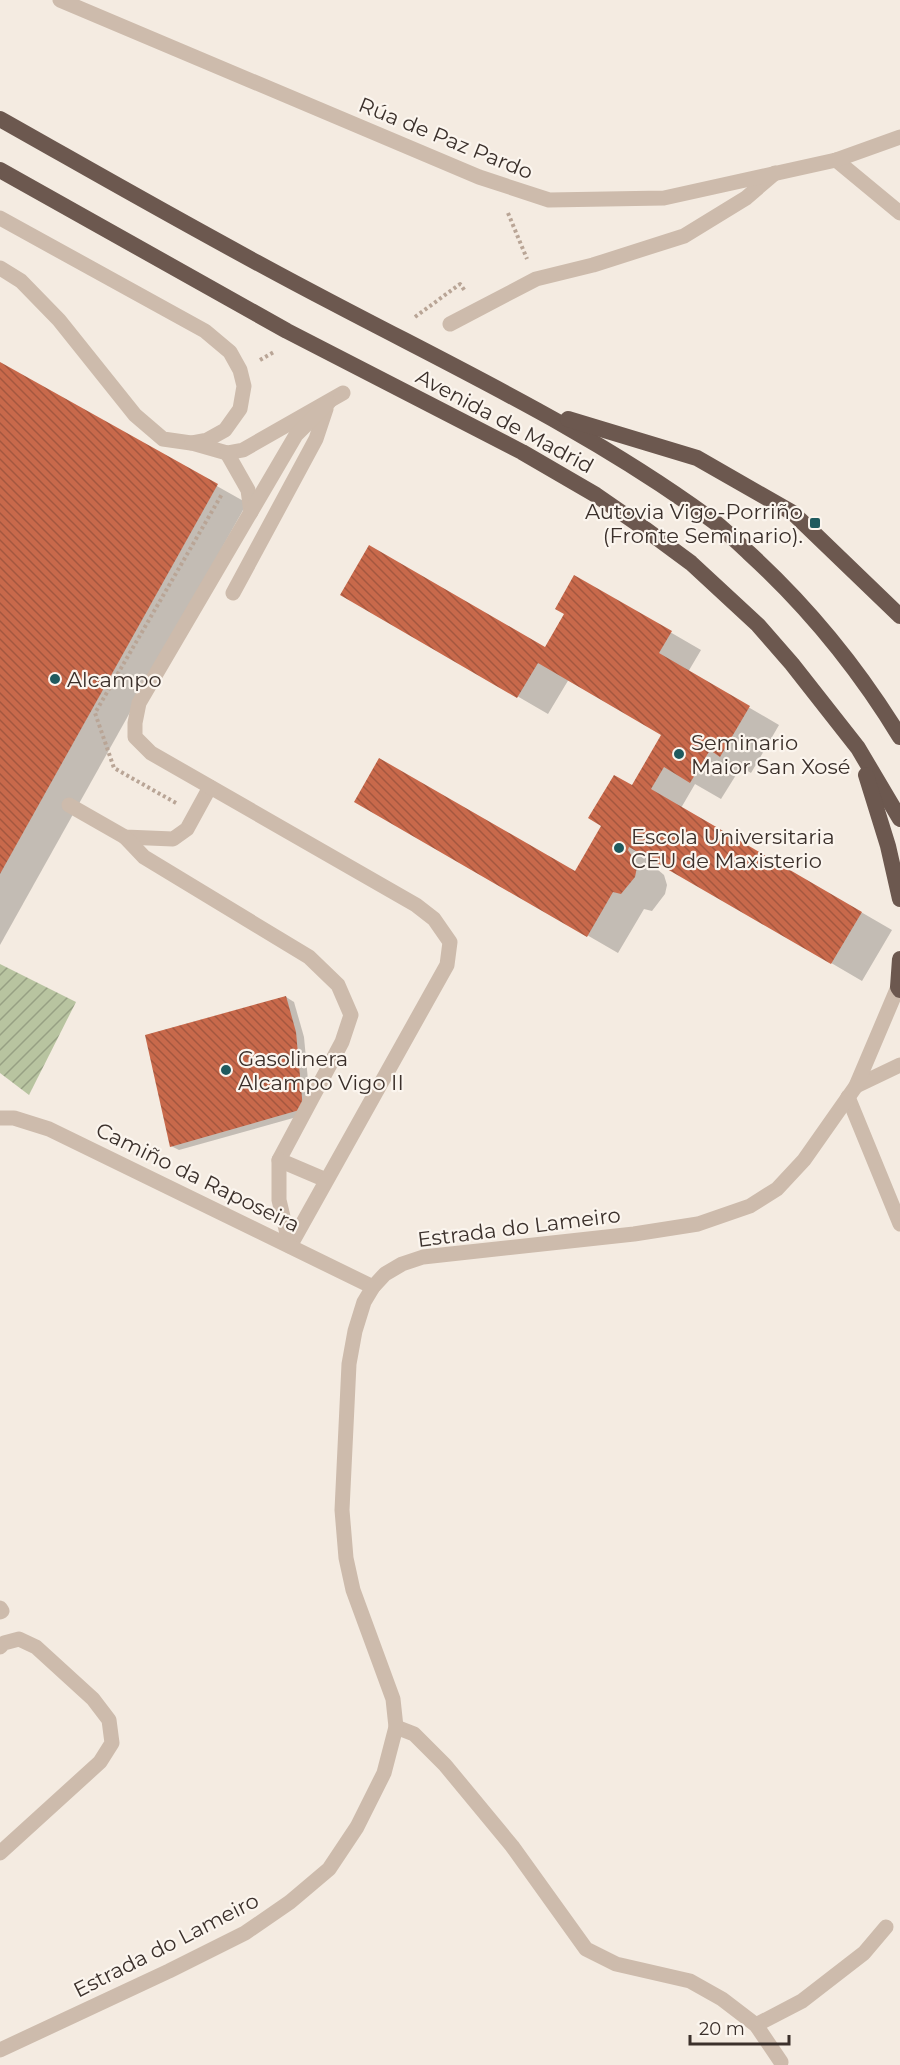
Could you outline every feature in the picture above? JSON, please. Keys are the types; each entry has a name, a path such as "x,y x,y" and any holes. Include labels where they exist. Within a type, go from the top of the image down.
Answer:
{"highway":[{"name":"Avenida de Madrid","path":"0,119 329,301 542,411 623,459 717,525 777,578 824,630 884,711 900,737"},
{"name":"Avenida de Madrid","path":"0,170 286,331 522,452 597,495 691,563 740,606 792,664 858,748 900,819"},
{"path":"542,411 697,458 792,513 900,616"},
{"path":"858,748 888,846 900,899"},
{"path":"899,988 900,959"}],"street":[{"name":"Rúa de Paz Pardo","path":"60,0 479,177 549,200 664,198 836,160 900,137"},
{"path":"836,160 900,213"},
{"path":"450,324 536,279 593,265 684,236 747,198 775,173"},
{"path":"0,218 205,332 230,352 240,370 244,386 240,409 225,430 207,440 192,443"},
{"path":"0,268 21,281 59,320 135,415 163,439 192,443 227,453 243,450 343,393"},
{"path":"290,1246 447,965 450,942 434,919 416,905 151,753 135,737 135,723 139,703 296,435 329,402"},
{"path":"233,593 315,439 329,402"},
{"path":"227,453 248,490 251,512"},
{"path":"125,837 172,840 188,829 210,787"},
{"path":"69,805 125,837 144,857 309,957 338,985 351,1015 342,1042 279,1160 279,1200 290,1246"},
{"name":"Estrada do Lameiro","path":"0,2049 169,1971 245,1933 290,1902 329,1869 357,1827 384,1773 396,1727 393,1699 353,1590 346,1558 342,1510 349,1364 355,1331 364,1302 373,1287 385,1274 402,1264 423,1257 698,1224 750,1206 777,1189 804,1160 852,1092 899,988"},
{"name":"Estrada do Lameiro","path":"852,1092 900,1065"},
{"path":"852,1092 900,1224"},
{"name":"Camiño da Raposeira","path":"0,1118 14,1118 49,1129 373,1287"},
{"path":"279,1160 326,1180"},
{"path":"0,1647 4,1643 19,1639 36,1647 93,1699 109,1720 112,1743 99,1762 0,1853"},
{"path":"396,1727 414,1734 445,1765 512,1846 586,1949 616,1964 690,1981 722,1999 756,2025 781,2062"},
{"path":"756,2025 802,2001 864,1953 886,1927"}],"path":[{"path":"508,187 506,207 518,241 536,279"}],"green space":[{"path":"0,964 76,1002 29,1095 0,1073"}],"building":[{"name":"Alcampo","path":"0,362 218,484 0,874"},
{"name":"Seminario Maior San Xosé","path":"369,545 545,647 564,614 555,609 574,575 672,631 659,653 750,706 720,757 710,750 690,783 664,767 651,789 862,912 831,964 629,847 628,850 637,867 635,877 621,894 613,892 587,937 354,802 379,758 575,871 601,826 588,818 614,775 632,785 661,735 538,663 517,698 340,595"},
{"path":"286,996 296,1032 303,1109 170,1147 145,1035"}],"place":[{"name":"Autovia Vigo-Porriño (Fronte Seminario).","path":"815,523"},
{"name":"Alcampo","path":"55,679"},
{"name":"Seminario Maior San Xosé","path":"679,754"},
{"name":"Escola Universitaria CEU de Maxisterio","path":"619,848"},
{"name":"Gasolinera Alcampo Vigo II","path":"226,1070"}]}
